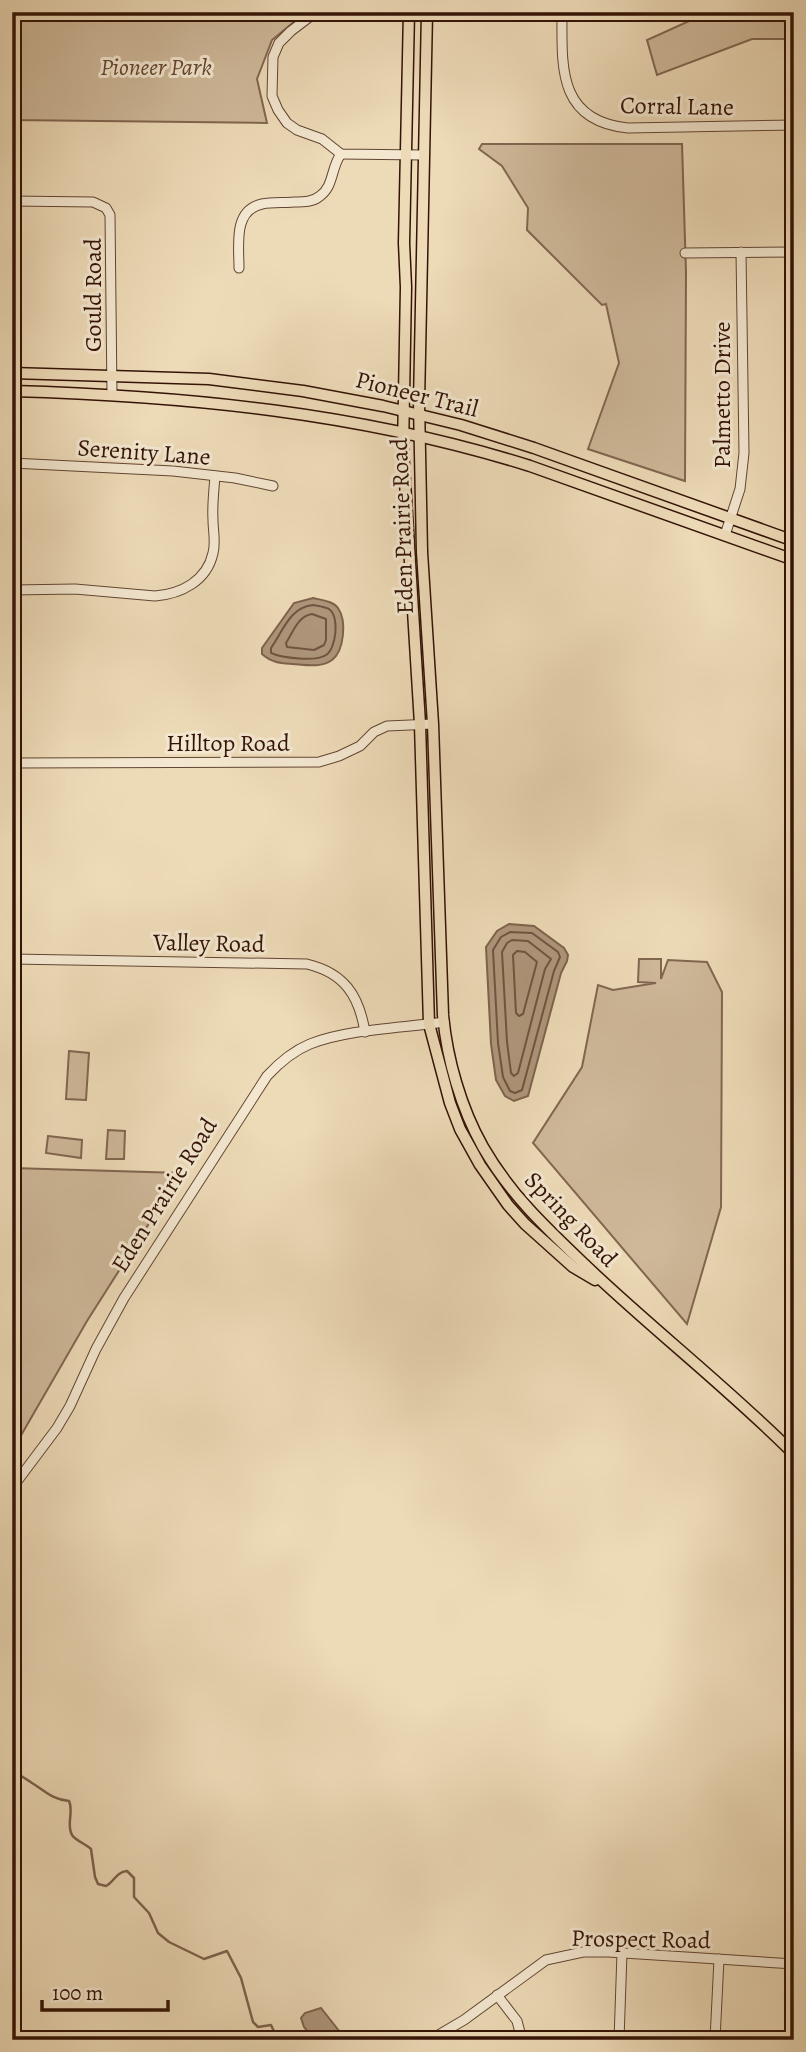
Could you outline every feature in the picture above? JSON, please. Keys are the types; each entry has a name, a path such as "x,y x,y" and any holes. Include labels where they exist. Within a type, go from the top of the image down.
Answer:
{"main road":[{"name":"Eden Prairie Road","path":"409,12 403,433 420,724 429,1024"},
{"name":"Eden Prairie Road","path":"427,12 420,436 422,552 433,724 444,1022"},
{"name":"Pioneer Trail","path":"12,373 182,378 260,385 340,397 420,414 534,448 794,541"},
{"name":"Pioneer Trail","path":"12,391 112,395 251,406 420,436 518,463 794,560"},
{"name":"Spring Road","path":"444,1022 457,1081 481,1145 505,1181 536,1219 794,1454"},
{"name":"Spring Road","path":"429,1024 443,1083 460,1129 494,1185 543,1241 573,1267 610,1288"}],"street":[{"path":"316,12 278,43 273,57 272,96 287,122 298,131 322,139 341,154 424,155"},
{"name":"Corral Lane","path":"562,12 563,69 566,83 582,109 604,123 628,128 794,125"},
{"path":"239,268 239,232 246,212 264,203 306,202 321,196 327,190 335,161 341,154"},
{"name":"Gould Road","path":"12,201 93,202 110,205 112,395"},
{"name":"Palmetto Drive","path":"725,535 740,489 744,453 741,252"},
{"path":"685,253 794,252"},
{"name":"Serenity Lane","path":"12,463 173,471 273,486"},
{"path":"12,590 97,590 155,596 190,587 207,568 213,554 215,476"},
{"name":"Hilltop Road","path":"12,763 319,762 339,757 360,746 374,732 387,726 433,724"},
{"name":"Valley Road","path":"12,959 307,964 323,968 337,976 353,993 365,1032"},
{"name":"Eden Prairie Road","path":"12,1488 57,1428 124,1298 267,1076 293,1053 333,1036 444,1022"},
{"name":"Prospect Road","path":"430,2040 464,2020 546,1961 583,1952 794,1964"},
{"path":"619,2040 622,1954"},
{"path":"715,2040 719,1959"},
{"path":"498,1995 517,2021 522,2040"}],"green space":[{"name":"Pioneer Park","path":"12,12 306,12 272,40 257,79 267,123 12,120"},
{"path":"709,12 794,12 794,39 752,39 657,75 647,40"},
{"path":"482,144 682,144 686,272 685,481 588,449 619,363 606,304 602,305 527,230 528,208 502,166 479,149"},
{"path":"639,959 661,959 661,979 668,960 707,962 722,992 721,1207 687,1324 533,1143 582,1067 598,985 613,990 656,983 638,982"},
{"path":"69,1051 89,1053 86,1100 66,1099"},
{"path":"108,1130 125,1131 124,1159 106,1159"},
{"path":"48,1136 82,1140 81,1158 46,1153"},
{"path":"12,1168 181,1173 87,1321 12,1451"}],"water":[{"path":"313,598 333,604 341,614 343,636 336,656 323,664 308,665 277,662 262,654 262,648 294,603"},
{"path":"509,924 534,926 564,948 568,955 528,1096 514,1101 505,1096 496,1080 491,1044 486,947 497,931"},
{"path":"321,2008 339,2031 340,2040 315,2040 304,2027 301,2018 305,2013"}],"waterway":[{"path":"12,1770 54,1797 69,1801 70,1831 91,1849 98,1884 106,1886 120,1873 127,1871 134,1878 134,1897 149,1913 158,1933 169,1942 204,1959 227,1951 241,1978 253,2022 258,2027 271,2025 278,2040"}]}
